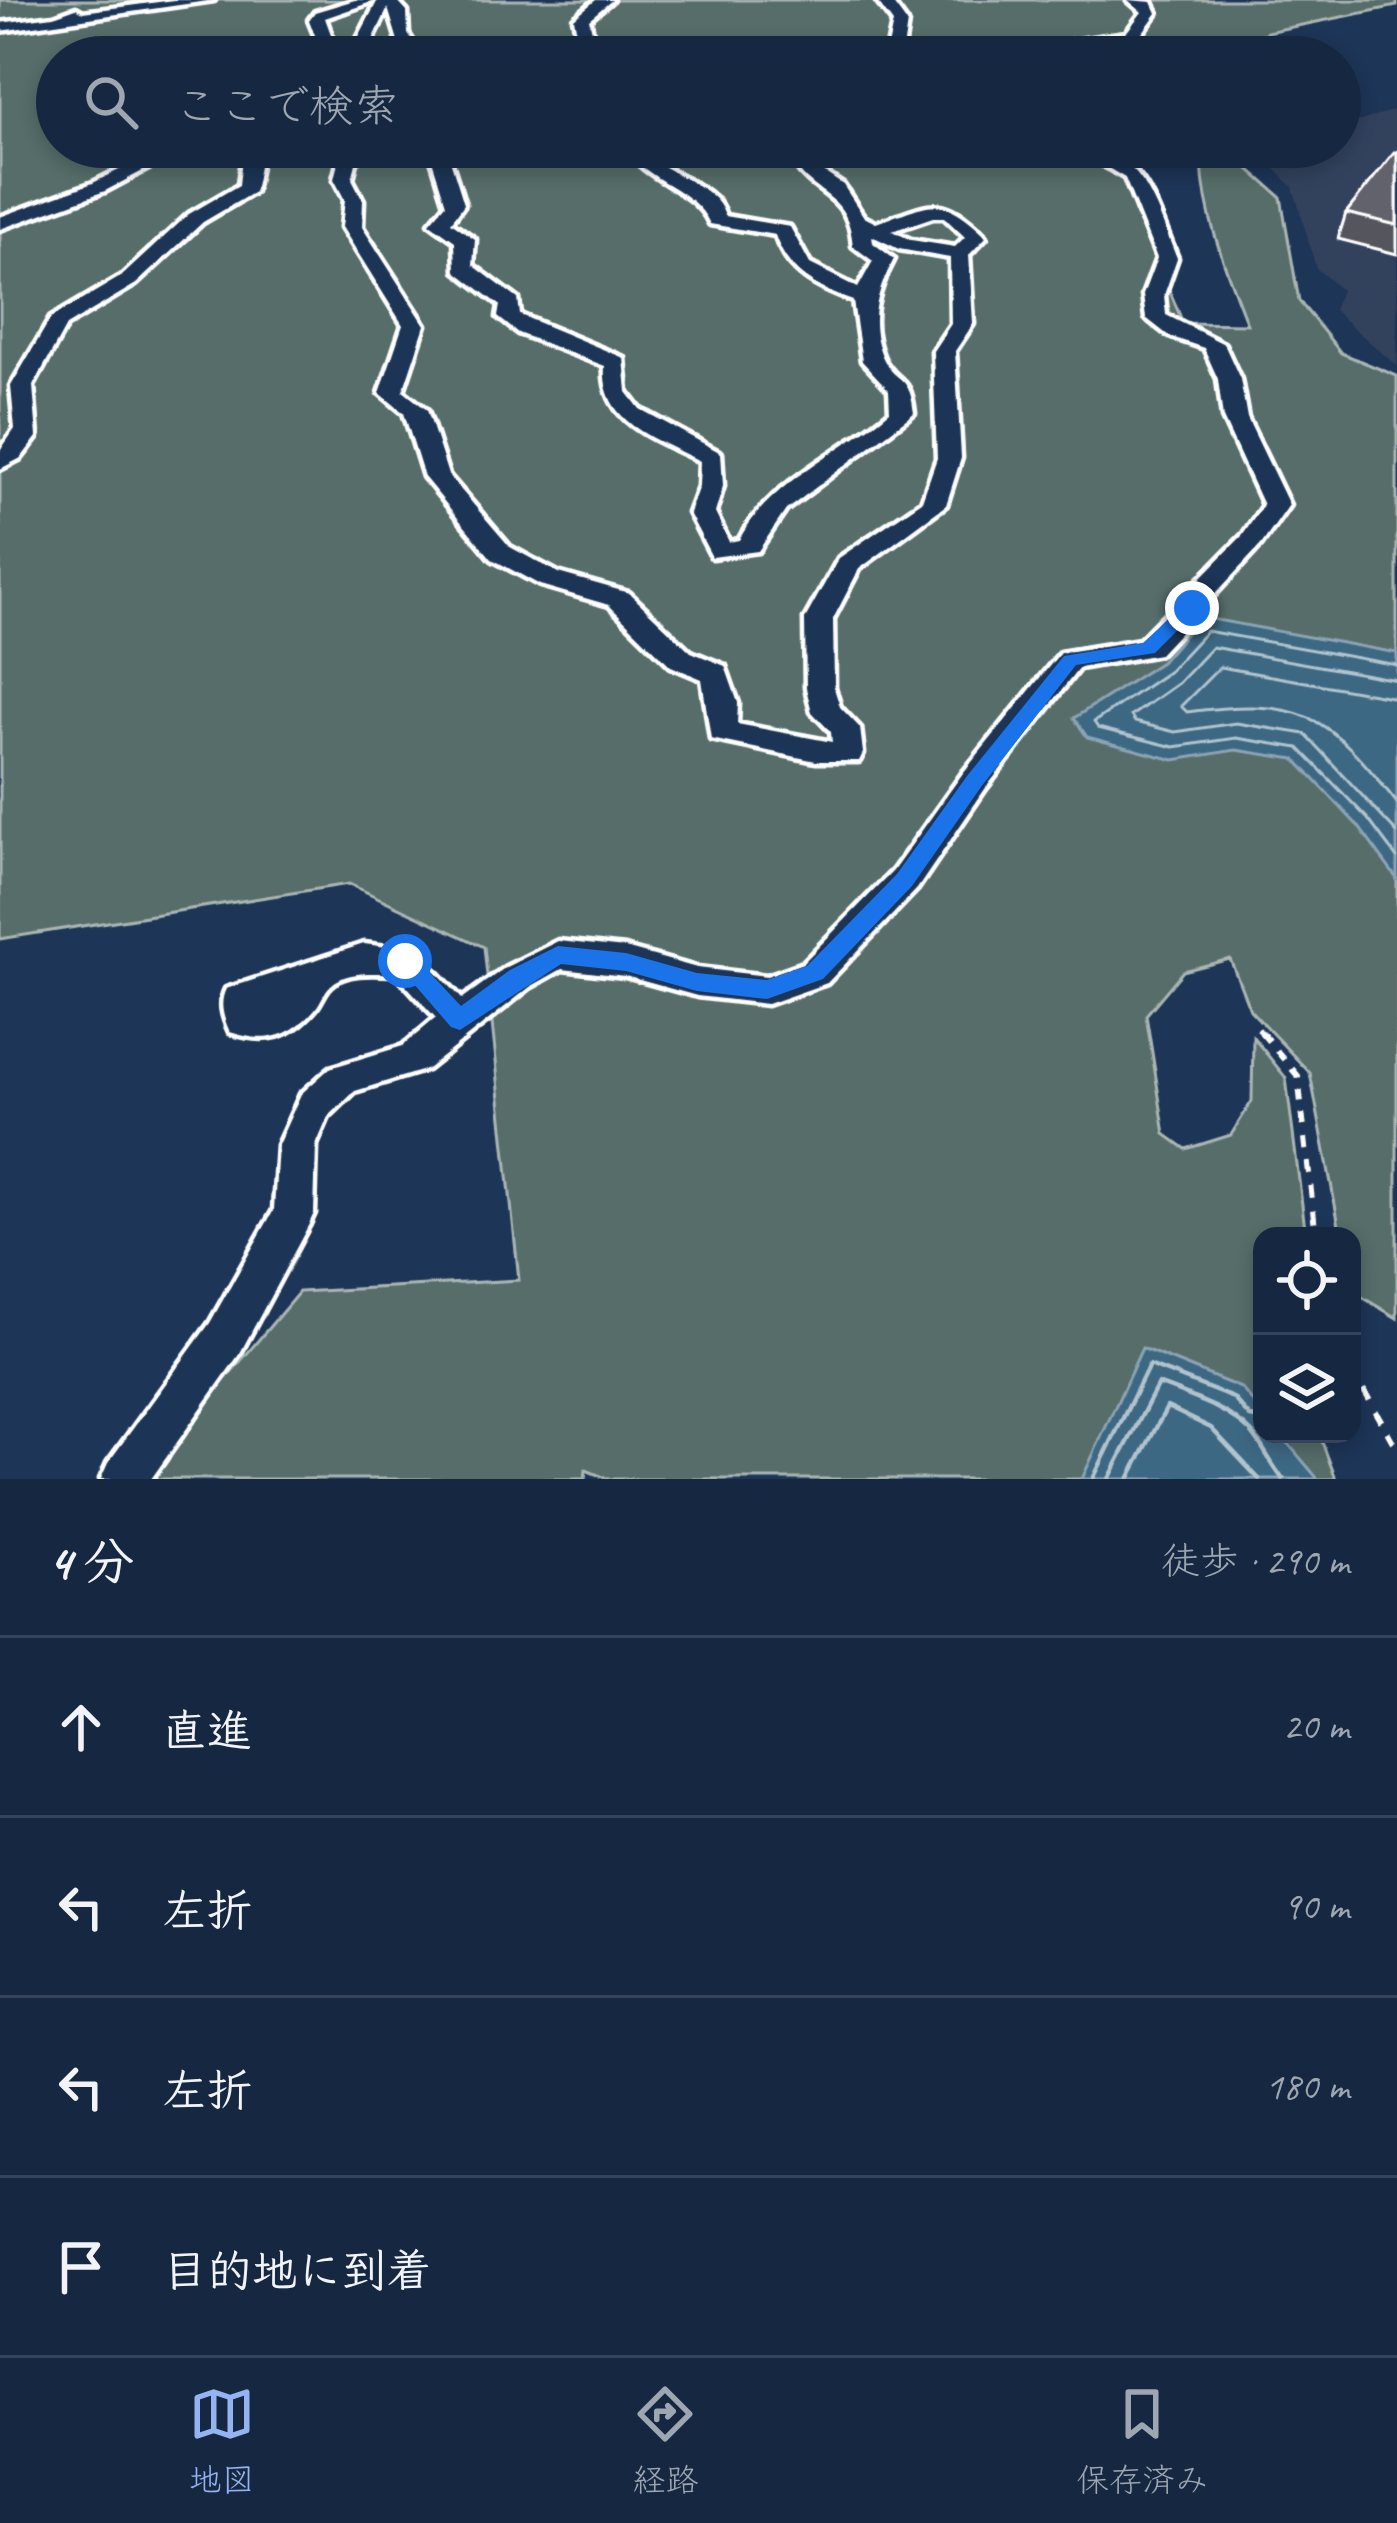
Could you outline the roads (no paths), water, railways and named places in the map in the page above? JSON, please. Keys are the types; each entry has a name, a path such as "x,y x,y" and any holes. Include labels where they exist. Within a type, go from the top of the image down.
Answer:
{"street":[{"path":"57,20 105,0"},
{"path":"0,27 207,0"},
{"path":"324,36 316,20 320,15 370,0"},
{"path":"367,36 386,0 400,12 401,36"},
{"path":"585,36 581,18 605,0"},
{"path":"884,0 900,23 898,36"},
{"path":"1132,36 1136,25 1150,14 1147,5 1135,0"},
{"path":"0,223 99,188 138,168"},
{"path":"0,462 20,449 31,422 22,386 58,322 129,280 196,218 248,188 250,168"},
{"path":"345,168 343,179 354,200 352,226 414,325 412,342 393,376 391,394 415,410 436,478 502,553 549,579 619,599 681,659 715,673 723,704 722,732 764,737 812,753 848,753 844,728 826,712 820,688 819,619 848,564 933,505 949,458 944,351 962,324 958,302 966,283 958,254"},
{"path":"444,168 455,203 440,223 465,239 463,267 511,303 509,317 616,363 616,391 626,407 650,426 712,458 711,486 702,513 721,551 749,546 758,524 781,502 902,413 900,388 873,361 862,297 884,260 863,246 869,226"},
{"path":"650,168 713,205 717,220 783,231 801,269 817,282 862,297"},
{"path":"808,168 837,189 869,226 906,245 958,254"},
{"path":"124,1479 225,1339 294,1213 297,1145 314,1106 343,1079 414,1058 518,976 558,955 626,962 697,982 767,990 815,973 892,896 1070,660 1149,649 1252,540 1276,505 1235,418 1229,379 1213,344 1160,326 1151,312 1151,295 1167,259 1133,175 1120,168"},
{"path":"869,226 949,211 976,237 958,254"},
{"path":"318,976 364,958 405,961 460,1020"}],"water":[{"path":"1200,617 1397,653 1397,879 1359,827 1295,759 1236,750 1174,760 1087,737 1074,718 1161,662"},
{"path":"1142,1348 1241,1388 1253,1402 1253,1443 1288,1443 1318,1479 1082,1479"}]}
